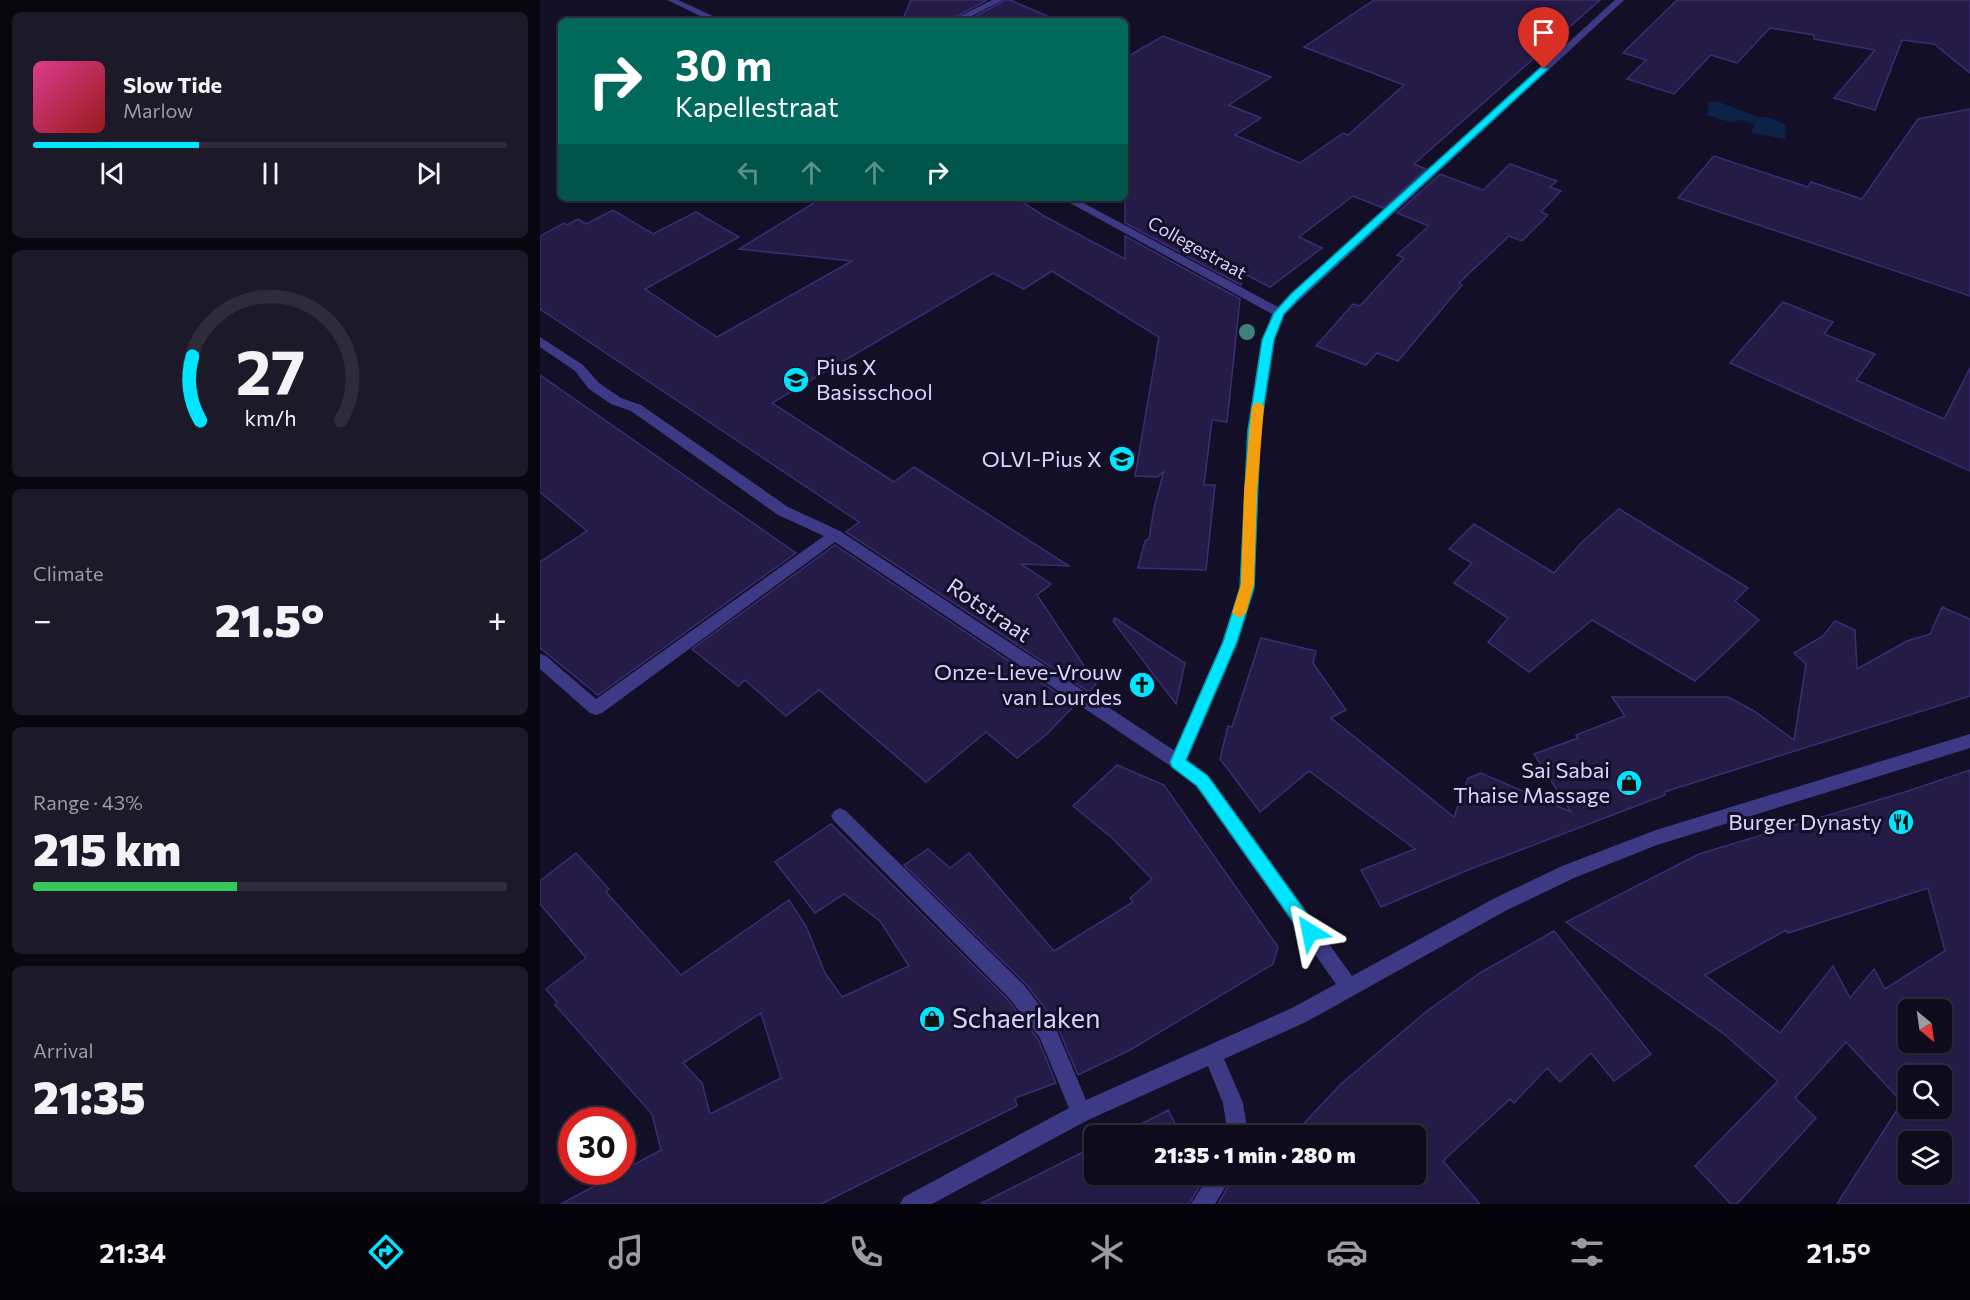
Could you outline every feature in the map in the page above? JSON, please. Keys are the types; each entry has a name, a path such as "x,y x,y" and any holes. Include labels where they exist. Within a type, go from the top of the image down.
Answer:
{"street":[{"path":"671,0 712,18"},
{"path":"961,18 999,0"},
{"path":"1178,762 1230,642 1247,588 1254,431 1268,340 1279,313 1620,0"},
{"name":"Collegestraat","path":"1072,201 1279,313"},
{"name":"Rotstraat","path":"540,341 579,368 594,386 616,401 636,408 783,511 836,535 1178,762 1202,781 1349,987"},
{"path":"540,660 596,708 836,535"},
{"path":"911,1204 1081,1113 1299,1015 1501,904 1568,872 1656,838 1970,741"},
{"path":"840,816 1017,992 1047,1031 1081,1113"},
{"path":"1213,1055 1233,1103 1236,1125"},
{"path":"1202,1204 1215,1185"}],"water":[{"path":"1709,102 1719,102 1758,117 1766,117 1783,123 1786,128 1785,139 1751,133 1755,125 1743,120 1730,122 1707,115"}],"building":[{"path":"911,0 987,0 954,18 903,18"},
{"path":"1005,0 1010,0 1052,18 972,18"},
{"path":"1374,0 1600,0 1414,164 1426,169 1383,208 1353,196 1299,237 1322,248 1270,287 1243,273 1241,285 1125,223 1125,201 1128,201 1128,56 1163,36 1271,77 1229,105 1261,118 1235,135 1300,163 1343,133 1348,135 1404,85 1304,47"},
{"path":"1677,0 1970,0 1970,73 1934,44 1902,40 1875,110 1834,98 1875,50 1814,39 1814,35 1770,28 1737,63 1711,55 1674,94 1627,79 1646,60 1623,53"},
{"path":"1970,109 1970,296 1678,198 1714,156 1808,187 1811,182 1862,199 1918,119"},
{"path":"1510,164 1557,181 1550,187 1561,191 1541,212 1548,215 1522,241 1509,236 1459,283 1462,285 1398,361 1377,353 1366,365 1316,346 1353,304 1360,306 1404,258 1397,255 1429,226 1397,213 1440,174 1483,190"},
{"path":"817,201 1021,201 1125,259 1125,236 1240,299 1227,422 1212,420 1204,485 1215,485 1206,570 1138,568 1145,541 1149,539 1164,471 1158,477 1135,476 1159,337 1052,271 1024,289 993,273 772,403 894,482 914,467 1069,566 1021,564 1051,584 1037,595 1096,684 1089,692 846,532 859,522 540,309 540,236 564,223 567,225 578,219 586,224 613,210 653,234 696,212 739,237 645,289 717,337 852,261 739,249"},
{"path":"1783,302 1833,322 1824,334 1875,354 1856,380 1944,419 1970,368 1970,471 1730,363"},
{"path":"540,375 796,553 598,695 540,648 540,562 587,531 540,492"},
{"path":"1619,509 1748,588 1735,601 1759,620 1695,681 1592,620 1529,672 1488,642 1508,618 1454,583 1472,563 1449,549 1474,524 1554,573 1583,541"},
{"path":"835,545 1075,705 1047,734 1017,758 986,732 926,782 819,690 786,716 745,680 738,686 692,649"},
{"path":"1942,607 1970,619 1970,696 1664,792 1665,795 1468,870 1381,907 1361,870 1415,849 1309,771 1260,812 1220,759 1228,726 1232,727 1261,638 1316,651 1313,663 1346,710 1331,718 1454,817 1468,778 1481,773 1571,812 1534,754 1578,738 1576,735 1625,716 1612,697 1728,697 1754,711 1794,740 1806,664 1794,653 1823,636 1835,621 1855,630 1857,669 1907,641 1930,634"},
{"path":"1115,618 1185,663 1176,704 1113,621"},
{"path":"1117,765 1164,785 1278,947 1273,964 1130,1050 1078,1075 1056,1023 1026,984 904,865 928,849 950,868 969,853 1054,951 1133,902 1130,898 1152,879 1111,837 1073,806"},
{"path":"1970,770 1970,1204 1837,1204 1898,1108 1898,1119 1952,1119 1952,1065 1898,1065 1898,1098 1846,1042 1795,1098 1816,1118 1737,1204 1731,1204 1695,1166 1778,1081 1724,1034 1566,922 1699,854","holes":["1928,888 1945,951 1885,989 1874,969 1850,998 1833,966 1780,1033 1705,975 1786,930 1788,933"]},
{"path":"831,824 1008,1000 1038,1039 1056,1083 1015,1098 1017,1106 821,1204 561,1204 596,1185 636,1185 636,1164 661,1150 652,1114 555,1005 557,1002 546,989 586,958 540,904 540,881 576,853 609,889 606,892 681,975 789,900 806,926 825,973 842,997 909,966 880,921 844,894 815,913 775,862","holes":["761,1013 781,1078 710,1114 702,1083 683,1063"]},
{"path":"1554,931 1651,1054 1614,1081 1591,1053 1560,1082 1547,1068 1514,1103 1510,1099 1443,1161 1480,1204 1218,1204 1229,1185 1426,1185 1426,1125 1302,1125 1341,1084 1427,1011 1480,973"},
{"path":"1168,1110 1176,1125 1139,1125"},
{"path":"1084,1152 1084,1185 1200,1185 1189,1204 980,1204"}],"slow traffic":[{"path":"1239,613 1248,584 1250,492 1258,406"}],"place":[{"name":"Pius X Basisschool","path":"796,380"},
{"name":"OLVI-Pius X","path":"1122,459"},
{"name":"Onze-Lieve-Vrouw van Lourdes","path":"1142,685"},
{"name":"Sai Sabai Thaise Massage","path":"1629,783"},
{"name":"Burger Dynasty","path":"1901,822"},
{"name":"Schaerlaken","path":"932,1019"}],"route":[{"path":"1310,932 1202,781 1178,762 1230,642 1247,588 1254,431 1268,340 1279,313 1295,296 1544,69"}]}
